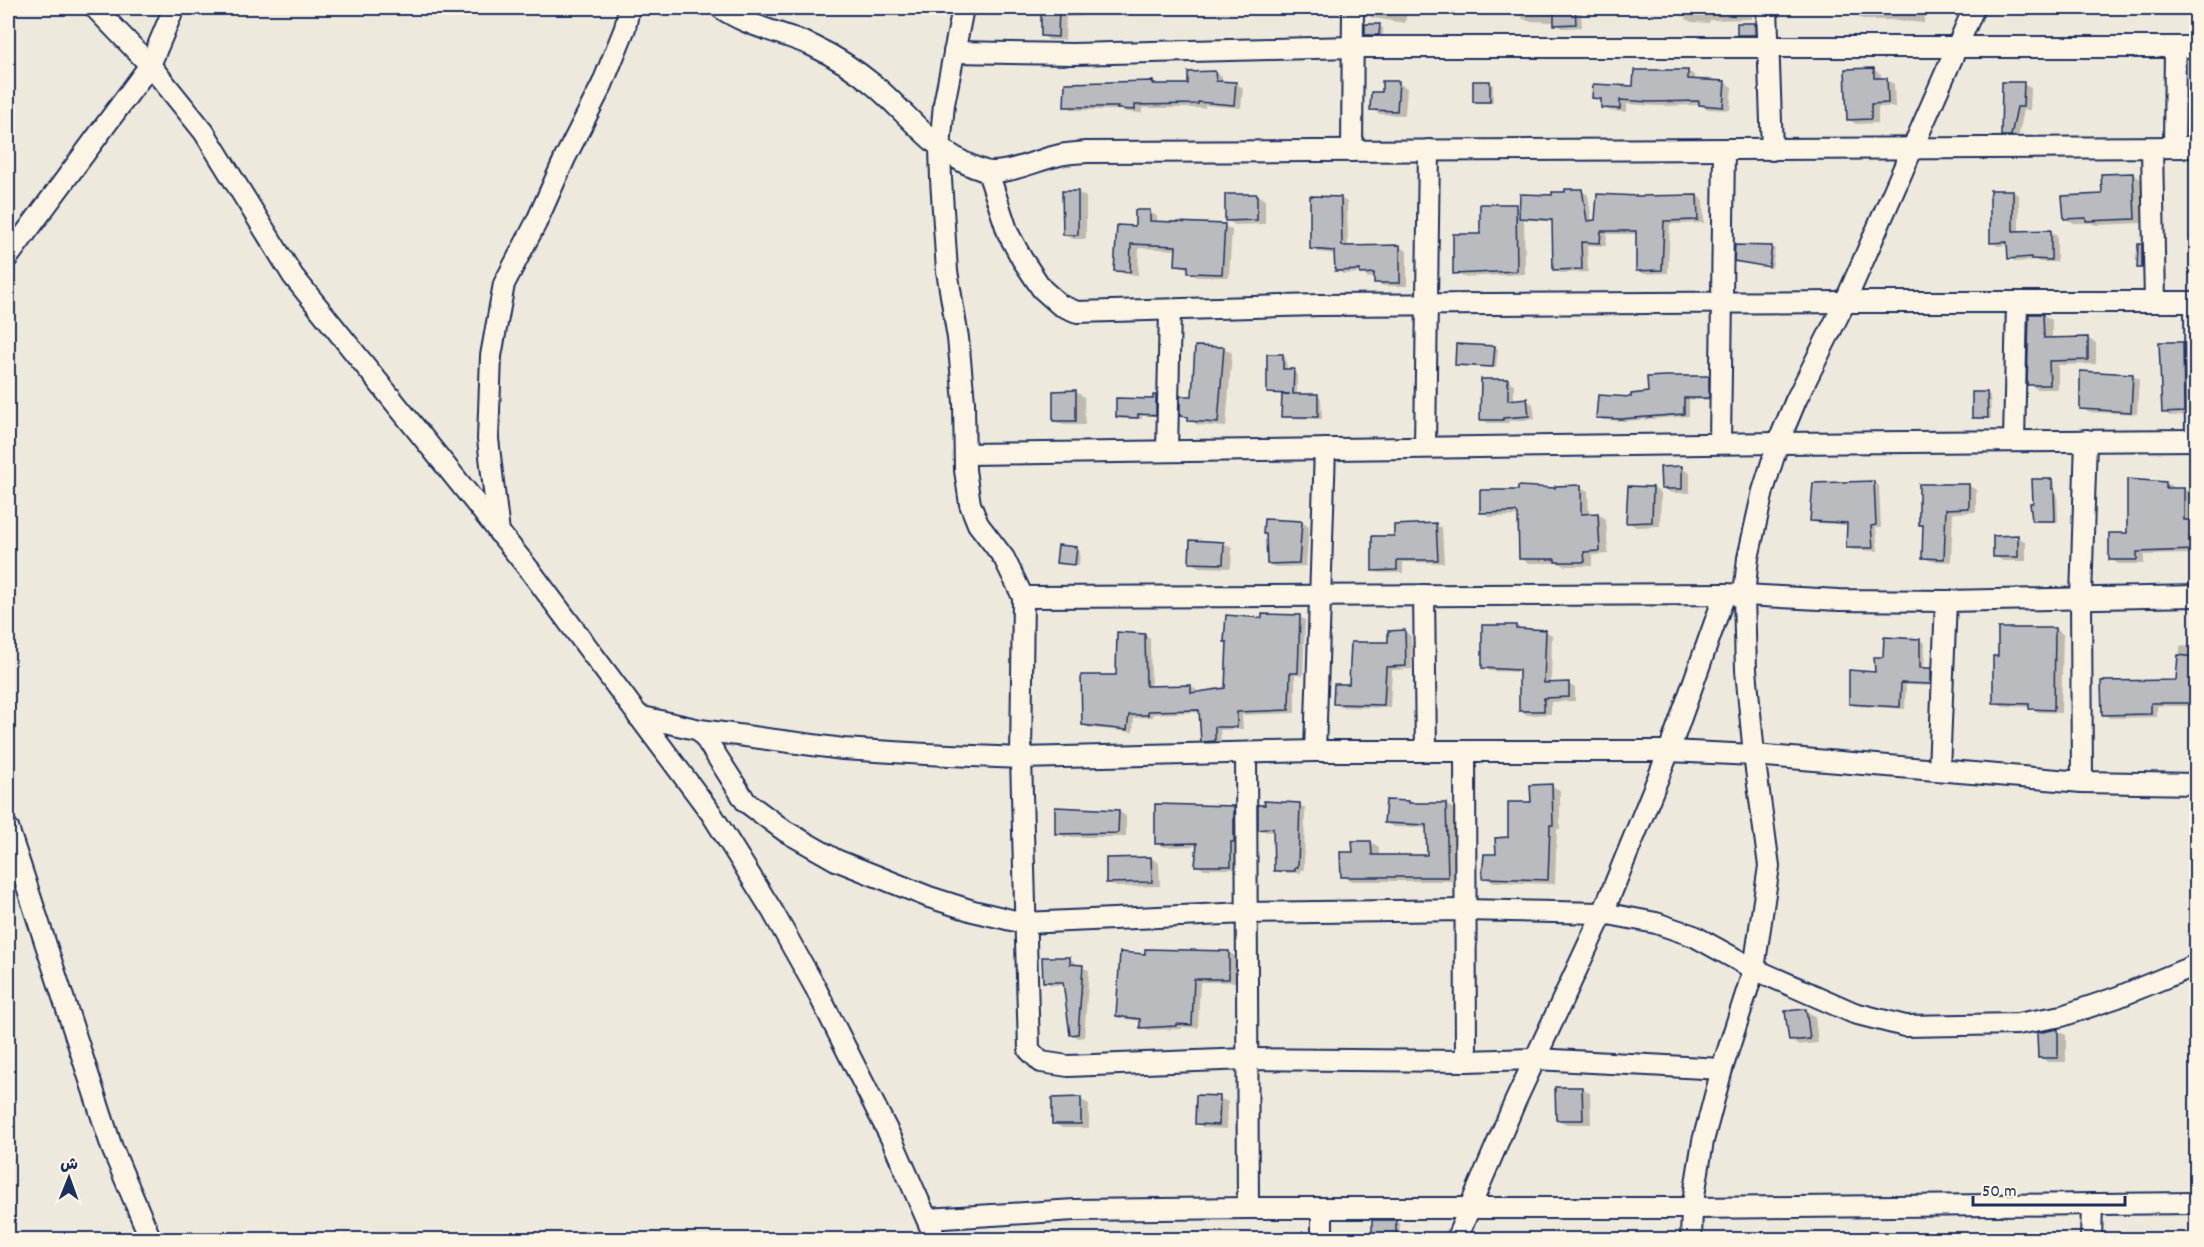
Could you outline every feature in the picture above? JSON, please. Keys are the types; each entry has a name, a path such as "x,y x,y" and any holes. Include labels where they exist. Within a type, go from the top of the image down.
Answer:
{"street":[{"path":"95,8 150,64 204,132 294,276 532,573 711,813 773,912 841,1038 892,1140 936,1239"},
{"path":"8,257 150,64 174,8"},
{"path":"500,534 488,439 490,356 504,284 536,223 602,84 625,28 629,8"},
{"path":"721,8 733,16 813,46 845,64 875,86 940,148 966,164 988,172 1010,169 1058,155 1087,152 2196,147"},
{"path":"963,8 944,104 940,148 947,271 958,338 964,402 964,470 970,504 978,524 1004,558 1023,597 1021,758 1029,1050 1041,1062 1068,1066 1247,1059 1466,1061 1536,1059 1722,1069"},
{"path":"1352,151 1353,8"},
{"path":"1767,8 1772,150"},
{"path":"1456,1239 1515,1102 1602,913 1734,594 1748,558 1763,491 1778,443 1801,389 1845,302 1955,46 1974,8"},
{"path":"2174,147 2175,47"},
{"path":"954,52 1073,54 1353,48 2196,47"},
{"path":"2152,148 2155,302"},
{"path":"1425,447 1429,150"},
{"path":"1720,443 1724,150"},
{"path":"965,454 1720,443 2196,440 2196,302 1319,305 1077,312 1060,305 1042,289 1022,259 1008,233 988,172"},
{"path":"2014,441 2018,303"},
{"path":"1167,451 1170,310"},
{"path":"2082,782 2081,598 2086,440"},
{"path":"1315,751 1325,449"},
{"path":"1023,597 1734,594 1839,600 1946,601 2196,596"},
{"path":"1691,1239 1692,1208 1703,1141 1722,1069 1754,969 1768,866 1746,670 1734,594"},
{"path":"1424,595 1426,751"},
{"path":"1939,770 1946,601"},
{"path":"638,716 700,730 843,749 1021,758 1315,751 1669,751 1754,755 2082,782 2196,784"},
{"path":"700,730 746,802 785,831 836,860 929,897 1024,923 1247,913 1465,910 1602,913 1656,923 1694,936 1754,969 1854,1013 1905,1026 2017,1024 2062,1016 2118,997 2196,965"},
{"path":"1465,751 1466,1061"},
{"path":"1246,753 1248,1208"},
{"path":"8,828 108,1137 151,1239"},
{"path":"927,1219 1075,1210 1692,1208 2196,1203"},
{"path":"2091,1239 2092,1204"},
{"path":"1322,1209 1322,1239"}],"building":[{"path":"1041,8 1059,8 1058,37 1041,36"},
{"path":"1554,8 1575,8 1576,24 1554,25"},
{"path":"1737,23 1755,23 1755,35 1737,35"},
{"path":"1365,24 1380,24 1379,35 1365,35"},
{"path":"1874,68 1874,78 1887,78 1888,103 1871,104 1871,119 1847,120 1845,69"},
{"path":"1634,70 1688,70 1688,79 1725,81 1723,107 1699,105 1699,101 1620,100 1620,109 1601,108 1601,99 1592,98 1593,84 1633,86"},
{"path":"1215,71 1216,81 1236,82 1234,105 1198,102 1198,104 1135,105 1135,110 1117,109 1118,107 1064,107 1065,83 1153,81 1153,84 1188,84 1188,72"},
{"path":"1382,81 1399,81 1397,111 1370,110 1371,92 1382,92"},
{"path":"1473,81 1490,81 1490,102 1473,102"},
{"path":"2002,82 2024,82 2023,107 2017,107 2011,136 2001,136"},
{"path":"2133,173 2135,219 2086,221 2086,218 2064,219 2062,196 2102,194 2101,174"},
{"path":"1565,189 1582,189 1587,221 1595,220 1597,194 1697,195 1698,220 1664,221 1662,270 1636,271 1636,231 1601,231 1600,243 1581,242 1582,269 1553,270 1552,220 1519,218 1520,194 1552,195 1552,192 1565,192"},
{"path":"1990,190 2013,190 2013,231 2051,230 2051,260 2031,259 2031,257 2008,259 2007,242 1990,243"},
{"path":"1062,191 1078,191 1078,235 1063,235"},
{"path":"1225,194 1257,194 1257,220 1225,221"},
{"path":"1310,196 1341,197 1342,246 1400,245 1400,283 1374,283 1374,273 1360,274 1360,270 1335,271 1334,251 1310,249"},
{"path":"1480,204 1516,204 1517,271 1453,274 1453,234 1480,234"},
{"path":"1135,210 1150,210 1150,221 1225,224 1222,274 1188,273 1188,266 1175,265 1176,246 1131,244 1130,272 1114,271 1117,225 1135,226"},
{"path":"2138,244 2142,244 2142,268 2137,268"},
{"path":"1735,245 1772,246 1769,267 1734,261"},
{"path":"2029,314 2043,314 2044,338 2088,337 2088,360 2049,361 2050,385 2027,385"},
{"path":"2159,342 2183,342 2184,412 2162,413"},
{"path":"1456,344 1495,346 1493,367 1455,365"},
{"path":"1195,346 1224,347 1218,423 1188,421 1188,417 1180,416 1180,396 1192,396"},
{"path":"1267,354 1283,354 1283,369 1294,369 1293,394 1318,394 1318,417 1281,417 1282,395 1290,394 1267,393"},
{"path":"2080,371 2133,374 2131,412 2080,409"},
{"path":"1709,376 1709,398 1684,398 1684,414 1621,419 1596,418 1598,395 1631,397 1631,394 1648,392 1647,377"},
{"path":"1481,379 1508,379 1508,400 1527,398 1529,416 1503,418 1503,420 1480,420"},
{"path":"1076,390 1076,421 1053,421 1053,391"},
{"path":"1972,392 1987,392 1988,418 1972,418"},
{"path":"1153,395 1156,395 1156,415 1138,414 1138,418 1116,417 1116,398 1153,399"},
{"path":"1682,466 1682,489 1661,489 1660,467"},
{"path":"2032,479 2052,479 2055,521 2032,521 2030,503 2033,503"},
{"path":"2127,479 2166,482 2166,488 2184,488 2184,520 2196,520 2196,550 2137,552 2137,560 2109,560 2109,533 2127,533"},
{"path":"1874,481 1876,525 1871,526 1873,548 1846,548 1847,523 1810,521 1813,483"},
{"path":"1919,484 1969,484 1969,508 1946,509 1944,559 1922,558 1923,525 1919,525"},
{"path":"1581,485 1581,514 1598,513 1600,551 1584,552 1585,562 1519,559 1518,514 1516,512 1480,513 1480,490 1518,490 1518,486 1555,488 1555,486"},
{"path":"1628,486 1653,487 1652,522 1626,523"},
{"path":"1264,519 1302,521 1299,563 1267,564 1266,534 1263,534"},
{"path":"1436,523 1438,560 1397,560 1397,570 1372,571 1372,536 1394,536 1394,525"},
{"path":"2018,535 2018,557 1993,557 1993,536"},
{"path":"1190,540 1224,542 1223,564 1189,563"},
{"path":"1058,545 1077,547 1075,565 1056,563"},
{"path":"1262,614 1300,615 1298,673 1290,673 1289,710 1237,712 1237,727 1215,727 1215,741 1201,742 1199,710 1148,711 1148,715 1129,715 1127,730 1082,725 1081,675 1116,675 1117,632 1145,634 1146,686 1191,685 1191,693 1225,688 1226,615 1262,618"},
{"path":"1482,625 1516,625 1516,628 1546,630 1544,683 1569,682 1569,697 1544,698 1544,711 1519,711 1519,670 1482,668"},
{"path":"1998,628 2055,628 2054,710 2029,709 2029,704 1993,703 1993,656 1998,656"},
{"path":"1405,630 1406,666 1386,667 1384,705 1333,704 1334,684 1349,684 1351,642 1388,642 1388,631"},
{"path":"1884,637 1920,639 1920,668 1931,668 1931,684 1901,683 1900,707 1849,704 1849,670 1875,672 1874,657 1883,657"},
{"path":"2178,655 2195,657 2196,703 2151,703 2151,714 2102,715 2101,681 2176,680"},
{"path":"1552,784 1553,825 1550,825 1548,880 1482,878 1484,854 1496,854 1495,838 1508,837 1508,802 1531,802 1530,785"},
{"path":"1386,800 1409,801 1409,803 1446,803 1448,877 1341,877 1340,852 1353,852 1352,841 1371,841 1372,855 1427,855 1426,825 1384,823"},
{"path":"1264,801 1300,803 1298,867 1295,867 1295,871 1274,871 1273,828 1258,830 1258,805 1265,805"},
{"path":"1155,804 1234,806 1231,866 1195,866 1197,843 1155,844"},
{"path":"1055,807 1119,810 1118,833 1055,834"},
{"path":"1151,857 1152,882 1106,883 1106,858"},
{"path":"1145,949 1229,951 1229,979 1194,979 1192,1025 1176,1024 1176,1026 1140,1028 1140,1019 1116,1016 1120,952 1145,954"},
{"path":"1042,957 1070,957 1070,964 1083,965 1078,1034 1070,1035 1063,982 1043,982"},
{"path":"1806,1009 1810,1039 1789,1041 1785,1011"},
{"path":"2058,1029 2058,1058 2038,1058 2037,1033"},
{"path":"1555,1087 1582,1087 1583,1120 1556,1120"},
{"path":"1196,1095 1220,1096 1219,1125 1195,1124"},
{"path":"1081,1097 1081,1124 1052,1124 1052,1098"},
{"path":"1372,1220 1396,1220 1396,1236 1372,1235"}]}
